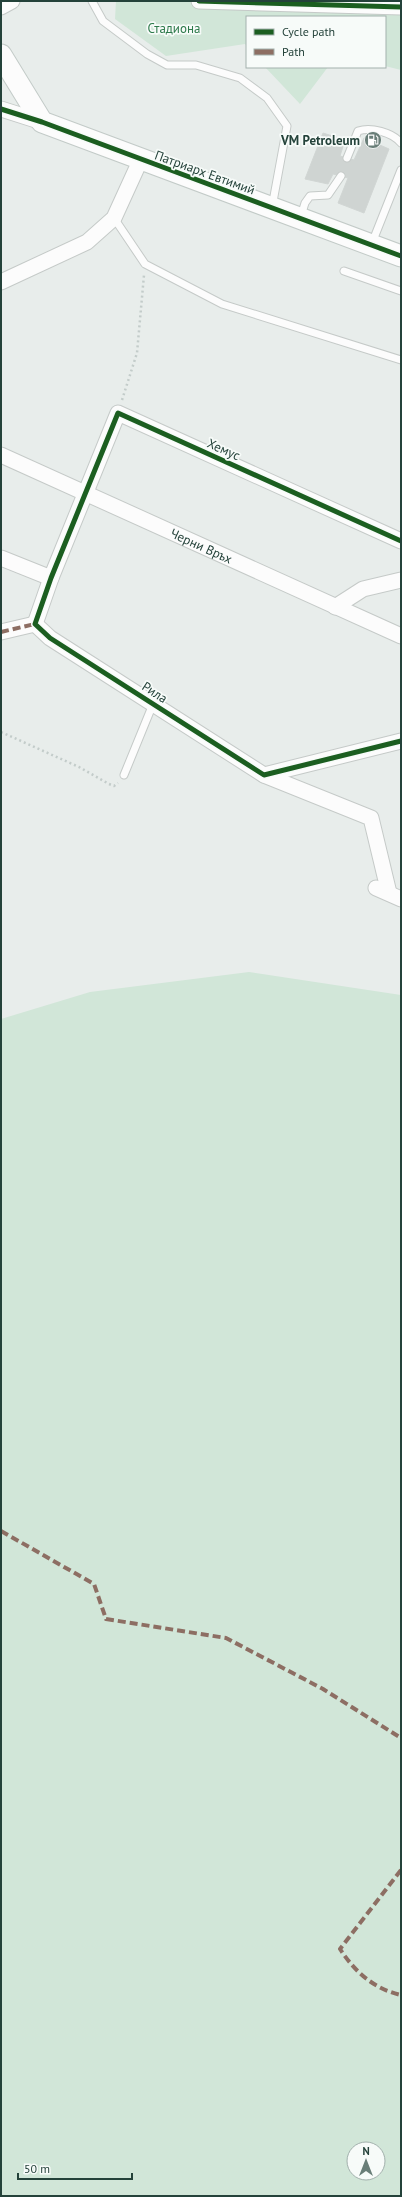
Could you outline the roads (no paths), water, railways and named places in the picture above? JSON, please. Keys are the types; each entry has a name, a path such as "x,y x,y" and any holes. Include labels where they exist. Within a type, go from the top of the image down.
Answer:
{"street":[{"path":"1,7 12,1"},
{"path":"199,1 401,7"},
{"path":"1,55 42,122"},
{"name":"Патриарх Евтимий","path":"1,109 42,122 140,161 401,256"},
{"path":"5,276 87,242 114,218 140,161"},
{"name":"Хемус","path":"85,493 118,413 401,541"},
{"name":"Черни Връх","path":"1,455 401,636"},
{"path":"1,632 35,624 51,578 85,493"},
{"path":"1,558 51,578"},
{"path":"335,606 363,588 401,580"},
{"name":"Рила","path":"35,624 50,638 264,775 371,818 389,893"},
{"path":"264,775 401,741"}],"lane":[{"path":"92,1 103,21 147,54 167,65 196,65 240,78 266,98 287,126 272,209"},
{"path":"347,158 358,131 366,128 376,129 401,143"},
{"path":"371,245 401,170"},
{"path":"300,219 305,203 310,196 328,195 341,176"},
{"path":"114,218 146,264 222,304 401,360"},
{"path":"344,271 401,291"},
{"path":"124,775 153,704"}],"place":[{"name":"VM Petroleum","path":"373,140"}],"park label":[{"name":"Стадиона","path":"174,28"}]}
